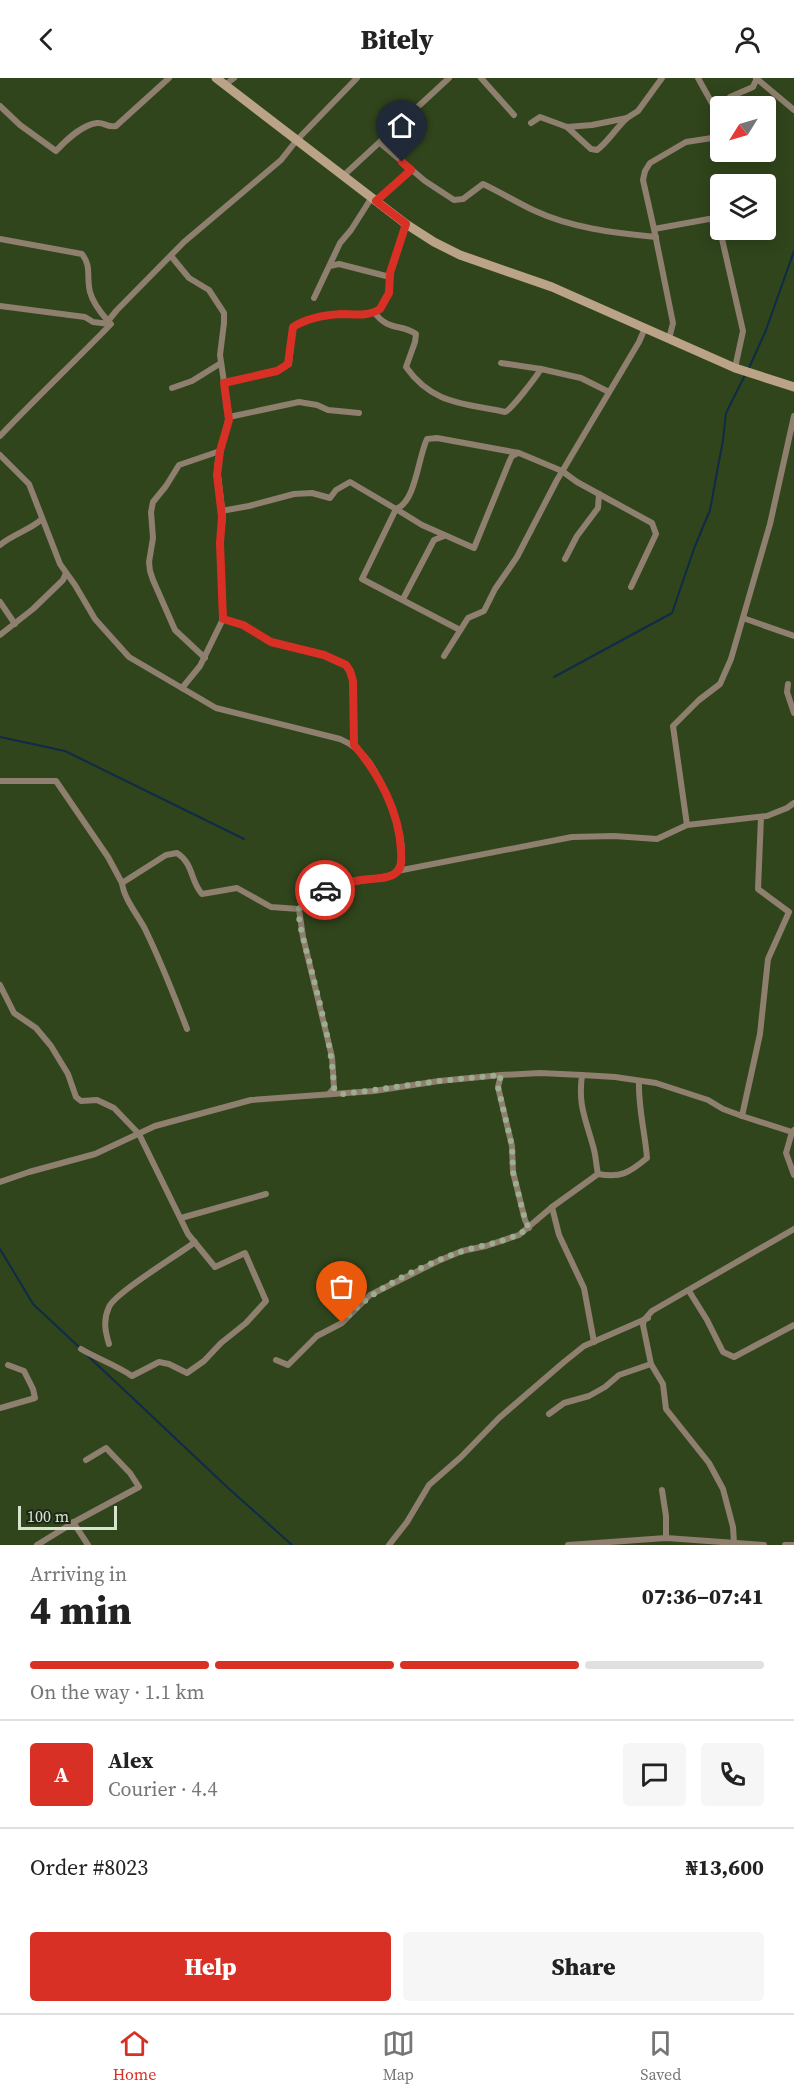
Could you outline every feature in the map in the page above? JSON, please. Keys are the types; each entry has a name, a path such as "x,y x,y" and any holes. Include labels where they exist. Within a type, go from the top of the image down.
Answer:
{"street":[{"path":"0,106 56,151 68,137 94,124 116,126 169,78"},
{"path":"216,78 406,224 434,242 460,255 552,288 738,369 794,387"},
{"path":"225,85 234,78"},
{"path":"0,436 38,395 69,367 184,242 281,160 296,141 357,78"},
{"path":"343,176 430,93 449,78"},
{"path":"482,78 514,115"},
{"path":"531,123 540,117 567,127 591,149 597,150 604,145 614,130 638,111 662,78"},
{"path":"698,78 710,96"},
{"path":"732,96 753,87 757,78 794,110"},
{"path":"567,127 627,118"},
{"path":"669,339 673,324 643,180 650,163 686,142 710,138"},
{"path":"380,143 411,170 454,200 463,199 483,184 534,211 558,220 614,233 656,237"},
{"path":"314,298 340,243 374,199 411,170"},
{"path":"654,229 709,219 716,220 718,223 743,331 738,369"},
{"path":"224,383 277,371 288,364 291,333 293,327 299,323 326,316 374,312 380,309 389,293 390,277 406,224"},
{"path":"0,239 82,254 88,262 88,275 94,302 110,322"},
{"path":"171,256 189,278 209,290 224,313 219,348 229,417 220,451 217,475 222,517 220,552 223,619 205,658 193,677 182,688"},
{"path":"330,266 339,264 390,277"},
{"path":"0,306 85,317 93,322 110,322"},
{"path":"374,312 381,322 416,334 406,367 413,377 436,395 462,405 505,412 511,410 541,369"},
{"path":"444,656 468,618 484,611 495,589 517,557 562,471 645,328"},
{"path":"172,388 192,381 221,363"},
{"path":"501,363 581,378 609,392"},
{"path":"229,417 299,402 307,402 328,410 360,413"},
{"path":"687,825 673,726 720,684 743,618 770,524 794,416"},
{"path":"460,630 362,579 396,509 406,502 416,478 425,443 430,437 519,453 562,471 652,524 656,528 656,534 631,587"},
{"path":"205,658 175,630 153,580 149,562 153,538 151,512 156,496 166,486 179,465 220,451"},
{"path":"220,511 294,494 312,494 330,498 336,490 350,482 422,525 474,548 510,460 512,456 519,453"},
{"path":"0,455 29,484 60,564 95,619 129,657 216,708 340,739 354,745 369,762 396,816 401,863 398,871"},
{"path":"565,560 577,536 597,508 599,494"},
{"path":"0,544 42,519"},
{"path":"403,599 434,540 444,535"},
{"path":"0,635 61,583 66,573"},
{"path":"0,602 15,624"},
{"path":"743,618 794,636"},
{"path":"223,619 243,625 271,642 324,655 346,665 353,681 354,745"},
{"path":"788,684 794,713"},
{"path":"0,781 56,781 108,857 122,883 123,892 144,928 187,1029"},
{"path":"122,883 166,855 177,853 185,859 197,888 202,894 237,888 271,907 299,909 309,899 332,887 386,877 398,871 572,837 614,836 657,839 687,825 761,817 787,808 794,803"},
{"path":"742,1116 760,1034 768,959 789,912 758,889 761,817"},
{"path":"299,909 303,937 332,1057 334,1088 329,1095"},
{"path":"0,985 14,1014 36,1028 51,1046 68,1074 76,1097 81,1101 97,1100 114,1108 139,1134 181,1218 195,1242 215,1267 245,1253 266,1301 246,1323 221,1343 204,1361 187,1373 159,1362 132,1376 117,1365 100,1360 81,1349"},
{"path":"0,1182 95,1154 155,1126 251,1100 343,1094 501,1075 540,1073 582,1074 656,1083 708,1100 742,1116 793,1131 786,1153 794,1175"},
{"path":"582,1074 580,1096 594,1148 598,1174"},
{"path":"501,1075 498,1087 512,1146 513,1172 529,1228"},
{"path":"276,1360 288,1365 317,1336 342,1323 370,1295 415,1271 462,1251 511,1238 529,1228 552,1207 598,1174 615,1177 634,1169 646,1158 645,1131 638,1101 639,1081"},
{"path":"334,1088 343,1094"},
{"path":"181,1218 266,1194"},
{"path":"552,1207 559,1235 584,1288 594,1342"},
{"path":"734,1543 733,1527 723,1489 710,1463 666,1409 663,1384 651,1364 644,1320 652,1311 794,1229"},
{"path":"109,1344 104,1327 109,1306 136,1283 195,1242"},
{"path":"688,1292 707,1320 723,1352 734,1357 794,1325"},
{"path":"389,1545 407,1522 429,1485 461,1457 499,1418 584,1346 648,1318"},
{"path":"549,1414 564,1403 589,1396 605,1387 619,1375 651,1364"},
{"path":"0,1408 35,1398 24,1371 8,1365"},
{"path":"37,1545 73,1522 139,1487 130,1473 106,1448 86,1460"},
{"path":"662,1490 666,1516 663,1541"},
{"path":"73,1522 88,1545"},
{"path":"568,1545 663,1541 764,1545"},
{"path":"785,1545 794,1545"}],"waterway":[{"path":"749,368 766,330 794,251"},
{"path":"554,677 672,613 710,510 726,413 746,373"},
{"path":"0,737 65,751 244,839"},
{"path":"0,1249 33,1304 79,1347"},
{"path":"87,1355 292,1545"}],"way so far":[{"path":"325,890 303,903 299,909 303,937 332,1057 334,1088 343,1094 501,1075 498,1087 514,1157 513,1172 529,1228 519,1235 462,1251 415,1271 370,1295 342,1323"}],"route":[{"path":"325,890 339,884 386,877 398,871 401,863 396,816 369,762 354,745 353,681 346,665 324,655 271,642 243,625 223,619 220,543 223,525 217,466 229,420 224,383 277,371 288,364 291,333 293,327 299,323 339,314 365,314 380,309 389,293 390,273 406,224 376,201 411,170 402,162"}]}
